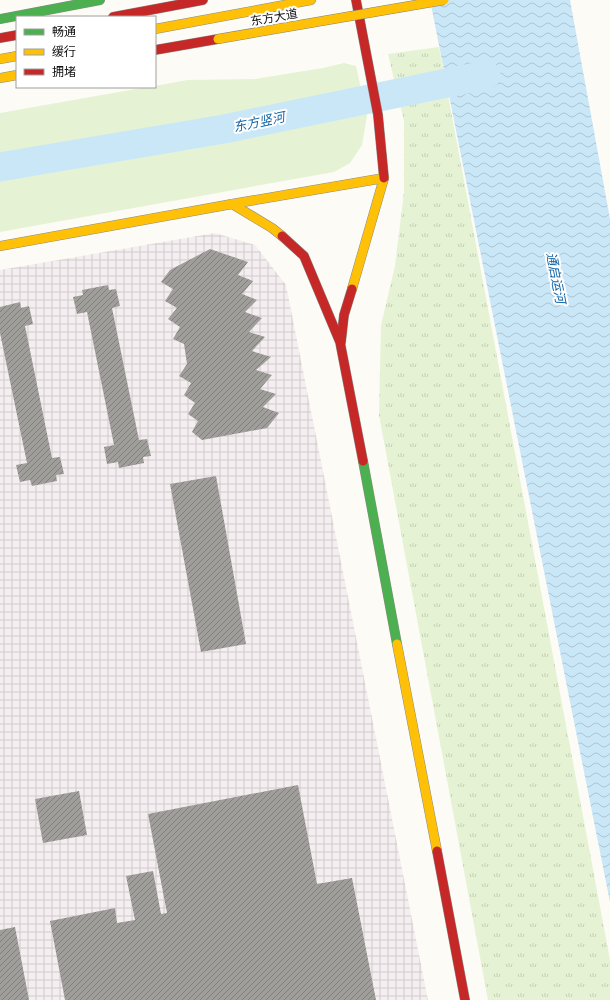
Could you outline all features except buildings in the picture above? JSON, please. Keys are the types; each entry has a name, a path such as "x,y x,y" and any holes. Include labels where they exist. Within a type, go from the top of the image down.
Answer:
{"main road":[{"path":"0,19 100,0"},
{"path":"118,16 203,0"},
{"path":"156,30 311,0"},
{"path":"340,342 344,315 384,178 378,115 356,0"},
{"name":"东方大道","path":"156,50 444,0"},
{"path":"0,38 16,35"},
{"path":"0,59 16,56"},
{"path":"0,78 16,75"},
{"path":"0,246 384,178"},
{"path":"232,204 272,228 304,256 340,342 465,1000"}],"shaded area":[{"path":"215,233 255,245 286,285 428,1000 0,1000 0,270"}],"green space":[{"path":"439,47 610,960 610,1000 488,1000 379,415 381,325 395,266 404,192 404,121 388,54"},
{"path":"344,63 356,66 367,116 362,145 350,163 334,172 0,232 0,113 141,88 156,88 156,86 187,80 255,79 323,68"}],"water":[{"name":"通启运河","path":"430,0 570,0 610,219 610,902"}],"waterway":[{"name":"东方竖河","path":"0,167 224,129 486,75"}],"traffic: fast":[{"path":"0,19 100,0"},
{"path":"363,461 397,644"}],"traffic: slow":[{"path":"156,29 311,0"},
{"path":"218,39 444,0"},
{"path":"0,59 16,56"},
{"path":"0,78 16,75"},
{"path":"232,204 384,178 352,289"},
{"path":"0,246 232,204 272,228 282,236"},
{"path":"397,644 437,851"}],"traffic: jam":[{"path":"118,16 203,0"},
{"path":"356,0 378,115 384,178"},
{"path":"0,38 16,35"},
{"path":"156,50 218,39"},
{"path":"282,236 304,256 340,342 363,461"},
{"path":"341,342 344,315 352,289"},
{"path":"437,851 465,1000"}]}
